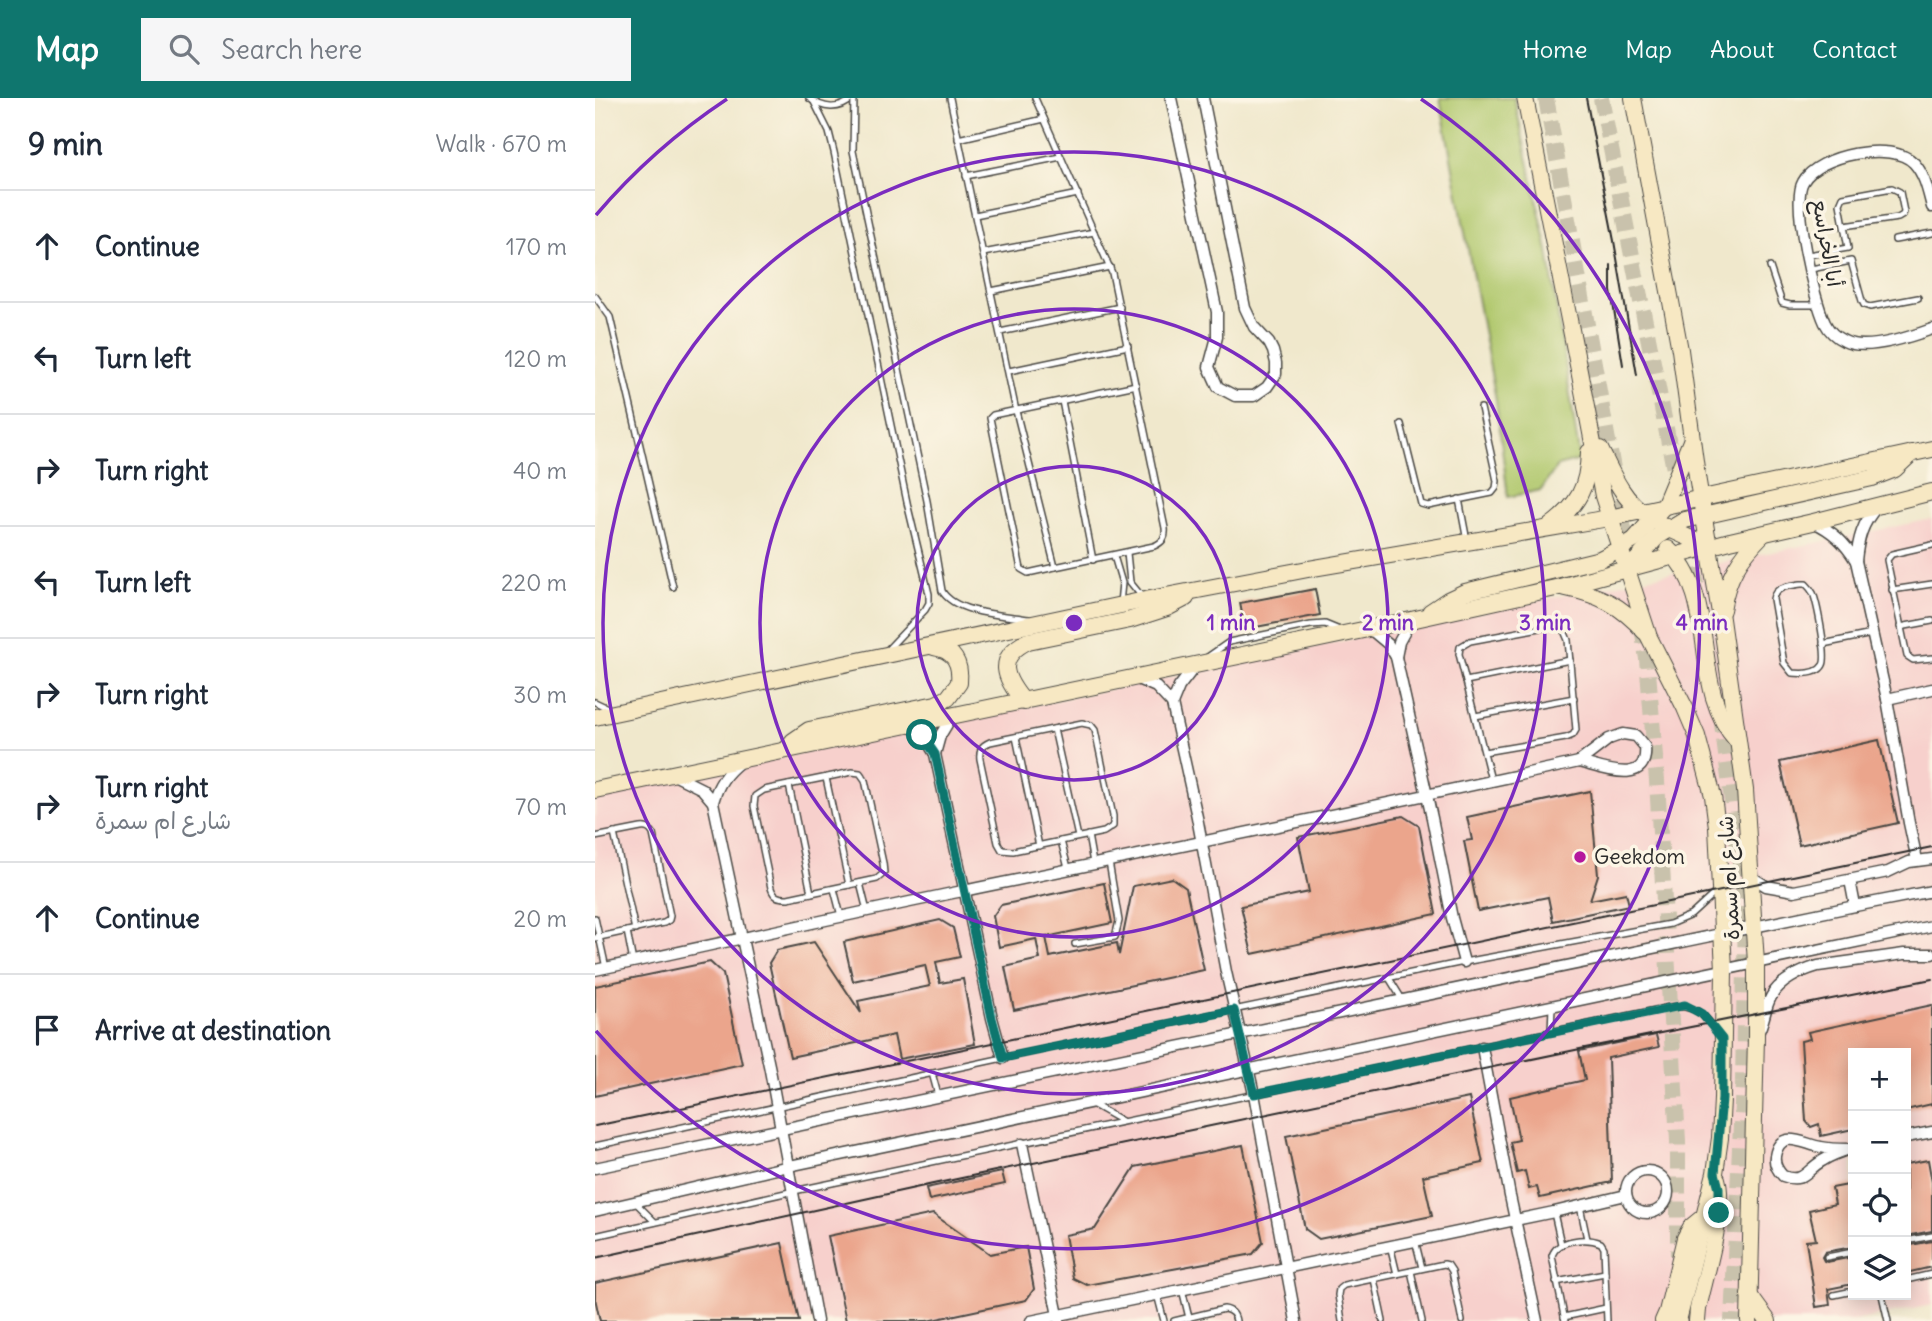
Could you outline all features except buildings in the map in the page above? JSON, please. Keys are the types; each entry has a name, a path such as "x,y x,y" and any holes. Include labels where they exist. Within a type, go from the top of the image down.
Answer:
{"street":[{"path":"1171,98 1217,312 1217,337 1209,367 1218,387 1235,396 1254,396 1267,387 1276,374 1276,363 1269,342 1254,327 1245,308 1202,98"},
{"path":"1525,98 1591,432 1589,465 1581,491 1563,517 1548,528"},
{"name":"شارع ام سمرة","path":"1637,103 1675,324 1745,790 1756,963 1749,1321"},
{"name":"أبا الخراسع","path":"1932,207 1927,185 1915,163 1901,154 1872,152 1824,164 1803,180 1799,191 1800,221 1818,304 1826,325 1834,336 1846,343 1868,345 1932,329"},
{"path":"1591,432 1622,492 1653,525 1687,574 1696,598 1718,713 1739,743"},
{"name":"شارع ام سمرة","path":"1591,432 1603,496 1649,637 1685,708 1706,766 1717,827 1724,934 1719,1147 1678,1321"},
{"path":"1628,569 1664,506 1692,437"},
{"path":"1664,506 1932,449"},
{"path":"1396,657 1399,642 1416,619 1465,592 1600,559 1634,540 1653,525 1872,478 1895,469 1912,453"},
{"path":"595,790 1348,634 1560,587 1708,546 1932,492"},
{"path":"1879,505 1863,527 1857,544 1856,561 1887,699 1917,859"},
{"path":"595,717 1145,600 1612,517 1653,525 1708,546"},
{"path":"1813,522 1836,535 1856,561"},
{"path":"1721,619 1725,595 1734,569 1746,551 1763,534"},
{"path":"1560,587 1599,597 1619,607 1636,621 1649,637"},
{"path":"1024,702 1006,674 1011,653 1019,646 1028,641 1149,614 1201,590"},
{"path":"1370,629 1388,643 1396,657 1452,918 1464,962"},
{"path":"787,749 793,741 809,730 936,704 948,698 959,683 958,663 953,654 932,647"},
{"path":"1172,704 1185,678 1198,664"},
{"path":"1135,678 1156,687 1172,704 1234,1010 1254,1094 1296,1321"},
{"path":"1887,699 1932,689"},
{"path":"935,754 942,730 952,716"},
{"path":"908,725 922,735 935,754 1003,1058"},
{"path":"601,969 1579,761 1609,739 1623,734 1636,736 1645,747 1644,761 1627,772 1614,772 1579,761"},
{"path":"713,802 727,772 743,759"},
{"path":"672,774 702,789 713,802 789,1166 817,1321"},
{"path":"1750,876 1766,886 1804,890 1893,871 1917,859 1932,859"},
{"path":"1850,880 1855,906"},
{"path":"595,1168 1932,891"},
{"path":"595,1211 789,1166 1932,926"},
{"path":"1756,1037 1764,1023 1771,996 1787,981 1807,970 1894,955 1932,954"},
{"path":"1482,1047 1537,1321"},
{"path":"1911,1137 1932,1132"},
{"path":"1789,1140 1798,1140 1822,1148 1851,1149 1819,1162 1805,1176 1798,1178 1783,1176 1776,1166 1775,1154 1778,1147 1789,1140"},
{"path":"1022,1144 1059,1318"},
{"path":"1648,1170 1659,1174 1667,1183 1668,1195 1663,1206 1653,1212 1636,1210 1626,1195 1631,1178 1641,1171 1648,1170"},
{"path":"1697,1321 1719,1213 1719,1188 1715,1173"},
{"path":"1031,1321 1059,1318 1157,1294 1626,1195"},
{"path":"1663,1321 1685,1238 1691,1227 1702,1218"},
{"path":"1749,1295 1768,1321"}],"lane":[{"path":"811,100 821,106 835,107 854,98"},
{"path":"854,98 853,151 924,488 942,591 954,603 969,608 1046,622"},
{"path":"950,98 1016,411 1055,568"},
{"path":"1035,98 1110,267 1120,307 1136,385 1165,528 1166,536 1154,546 1126,553 1028,573 1021,569 990,421 993,415 1136,385"},
{"path":"811,100 829,132 834,152 908,507 929,594 929,603 921,616 879,658"},
{"path":"958,139 1044,119"},
{"path":"966,176 1061,157"},
{"path":"1844,226 1903,215 1905,212 1900,192 1892,188 1843,197 1840,204 1844,226 1848,248 1851,261 1864,305 1870,307 1918,298"},
{"path":"975,215 1078,194"},
{"path":"983,253 1094,232"},
{"path":"1895,240 1932,233"},
{"path":"1808,255 1848,248"},
{"path":"1811,269 1851,261"},
{"path":"991,291 1110,267"},
{"path":"1770,267 1782,303 1818,304"},
{"path":"595,296 610,317 673,587"},
{"path":"1000,332 1120,307"},
{"path":"1009,371 1128,346"},
{"path":"1062,401 1093,560"},
{"path":"1401,425 1421,504 1427,506 1492,493 1497,481 1481,408"},
{"path":"1459,499 1467,542"},
{"path":"1932,545 1892,554 1887,560 1907,656 1913,660 1932,658"},
{"path":"1126,553 1130,582 1145,600"},
{"path":"1114,555 1122,583 1119,606"},
{"path":"1892,590 1932,583"},
{"path":"1806,584 1814,595 1823,643 1825,660 1818,671 1792,673 1788,669 1784,663 1773,599 1778,589 1806,584"},
{"path":"1900,627 1932,621"},
{"path":"1484,752 1573,735 1576,730 1574,698 1568,640 1562,626 1470,641 1460,648 1459,653 1491,781"},
{"path":"1823,643 1873,634"},
{"path":"1466,681 1570,660"},
{"path":"1475,716 1574,698"},
{"path":"595,702 618,713"},
{"path":"1086,723 1091,724 1095,730 1113,826 1109,830 1039,846 1013,851 1002,850 995,831 979,753 983,745 990,742 1054,729 1086,723"},
{"path":"1054,729 1078,837"},
{"path":"1016,737 1039,846"},
{"path":"856,772 865,780 884,869 881,877 781,898 773,894 771,888 754,800 758,793 764,790 826,778 856,772"},
{"path":"826,778 849,885"},
{"path":"789,785 811,893"},
{"path":"595,837 645,827 650,830 670,916 664,923 597,938"},
{"path":"614,833 635,930"},
{"path":"1088,835 1094,865"},
{"path":"1061,841 1068,870"},
{"path":"1075,944 1115,937 1119,920 1109,862"},
{"path":"860,883 867,912"},
{"path":"595,1146 1464,962 1670,924 1691,915 1721,887"},
{"path":"834,889 841,917"},
{"path":"595,918 601,969"},
{"path":"627,931 633,962"},
{"path":"1389,978 1402,1000"},
{"path":"595,1236 794,1191 1685,1005 1702,1014 1722,1039"},
{"path":"1551,1032 1552,1006"},
{"path":"932,1073 939,1096"},
{"path":"1092,1104 1124,1122"},
{"path":"634,1202 655,1222"},
{"path":"1580,1206 1587,1239"},
{"path":"1554,1212 1561,1244"},
{"path":"1911,1240 1932,1236"},
{"path":"1606,1308 1565,1319 1552,1256 1561,1244 1587,1239 1601,1243 1604,1248 1607,1321"},
{"path":"1415,1240 1422,1268"},
{"path":"1390,1245 1397,1274"},
{"path":"1826,1257 1848,1253"},
{"path":"1342,1321 1338,1301 1339,1289 1344,1285 1444,1264 1450,1267 1462,1321"},
{"path":"1411,1271 1422,1321"},
{"path":"1556,1282 1605,1273"},
{"path":"1911,1279 1932,1274"},
{"path":"1374,1279 1383,1321"},
{"path":"1182,1289 1189,1318"},
{"path":"1834,1295 1848,1292"},
{"path":"1157,1294 1164,1321"},
{"path":"1883,1300 1888,1321"},
{"path":"1174,1321 1224,1309 1233,1313 1236,1321"}],"shaded area":[{"path":"1932,519 1932,1305 1853,1321 595,1321 595,796"}],"green space":[{"path":"1440,98 1514,98 1548,251 1580,460 1557,466 1541,490 1508,497 1496,400"}],"tunnel":[{"path":"1546,98 1629,557"},
{"path":"1601,98 1698,591"},
{"path":"1642,627 1657,781 1678,1141 1678,1255"},
{"path":"1721,716 1746,909 1743,1082 1732,1321"}],"tram line":[{"path":"1586,98 1637,375"},
{"path":"1611,265 1611,291 1623,365"},
{"path":"595,1126 1932,847"},
{"path":"595,1258 933,1184 1580,1049 1932,979"}],"place":[{"name":"Geekdom","path":"1580,857"}],"route":[{"path":"922,735 935,754 1003,1058 1234,1010 1254,1094 1685,1005 1702,1014 1722,1039 1722,1099 1715,1173 1719,1188 1719,1213"}]}
